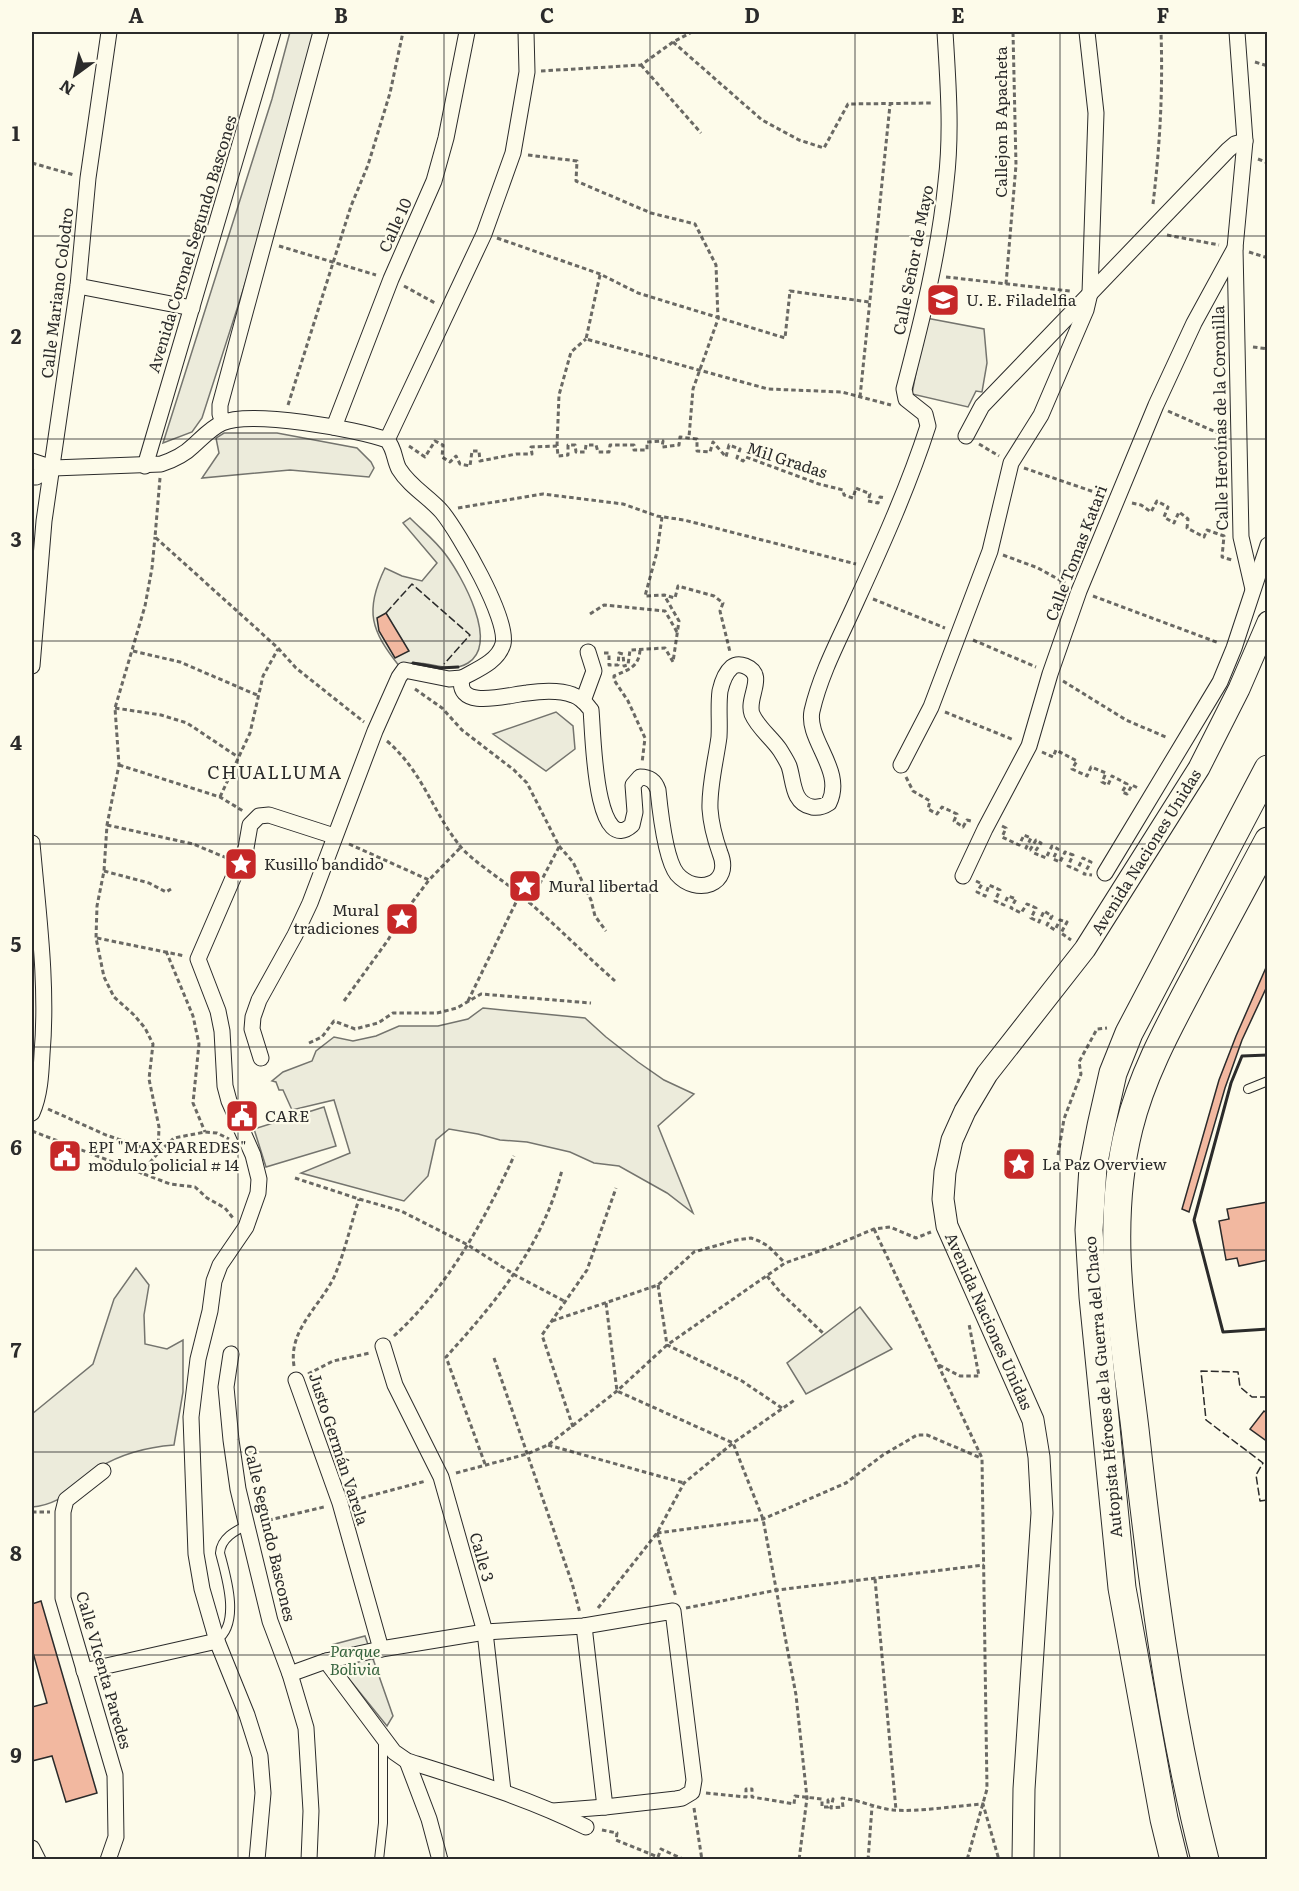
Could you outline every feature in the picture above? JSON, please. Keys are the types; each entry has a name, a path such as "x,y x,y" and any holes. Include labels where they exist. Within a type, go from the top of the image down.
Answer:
{"highway":[{"name":"Autopista Héroes de la Guerra del Chaco","path":"1174,1860 1164,1819 1122,1588 1093,1297 1089,1230 1093,1167 1113,1073 1129,1033 1268,769"},
{"name":"Autopista Héroes de la Guerra del Chaco","path":"1205,1860 1189,1797 1152,1579 1119,1294 1115,1232 1120,1165 1144,1083 1160,1043 1268,841"}],"street":[{"name":"Calle Mariano Colodro","path":"32,666 44,520 78,286 88,178 109,32"},
{"name":"Avenida Coronel Segundo Bascones","path":"145,466 273,32"},
{"path":"224,422 220,414 220,405 321,32"},
{"name":"Calle 10","path":"334,427 391,279 434,181 446,138 467,32"},
{"path":"387,440 484,234 513,153 527,72 526,32"},
{"name":"Calle Señor de Mayo","path":"736,665 742,664 755,674 757,680 750,707 753,717 781,751 788,765 794,791 800,800 808,806 817,807 829,803 833,787 832,774 815,734 811,714 824,673 900,503 928,426 925,414 906,399 904,388 932,276 946,181 950,103 945,32"},
{"path":"901,765 931,706 990,551 1011,464 1041,415 1086,310 1090,293 1096,113 1087,32"},
{"name":"Calle Heroínas de la Coronilla","path":"1237,32 1245,141 1235,248 1241,537 1253,589"},
{"path":"966,436 982,405 1228,150 1239,142 1245,141"},
{"name":"Calle Tomas Katari","path":"963,876 984,829 1029,746 1050,674 1079,591 1156,405 1194,323 1235,248"},
{"path":"78,286 192,308"},
{"path":"32,461 53,468 161,464 176,459 224,422 252,419 283,420 334,427 387,440 392,446 398,467 406,478 441,511 458,535 493,601 502,624 504,638 497,656 462,678 449,679 404,670 399,677 375,731 295,935 269,981 253,1017 252,1029 261,1058"},
{"path":"32,477 53,468"},
{"path":"1105,873 1220,682 1234,648 1268,545"},
{"name":"Avenida Naciones Unidas","path":"1023,1860 1024,1789 1041,1525 1039,1457 1033,1420 947,1227 943,1199 951,1140 987,1074 1084,949 1199,768 1239,689 1268,622"},
{"path":"584,701 594,671 588,652"},
{"path":"462,678 461,687 469,696 475,698 557,692 573,695 584,701 591,710 602,805 609,822 617,830 623,831 629,828 635,820 633,785 640,777 646,777 656,785 670,862 688,883 699,886 709,885 721,876 722,859 712,825 710,807 719,734 720,692 723,678 729,669 736,665"},
{"path":"257,1860 263,1793 260,1756 247,1715 217,1641 202,1589 196,1554 190,1417 198,1359 210,1311 214,1281 220,1265 246,1227 258,1193 260,1179 253,1155 229,1101 225,1086 222,1031 218,1011 198,959 246,848 250,825 256,818 269,815 334,836"},
{"path":"32,843 43,962 44,1034 41,1074 33,1106"},
{"name":"Calle 3","path":"383,1346 395,1385 441,1478 485,1632 503,1791"},
{"name":"Calle Segundo Bascones","path":"231,1354 226,1387 238,1489 270,1621 290,1674 306,1728 310,1811 309,1860"},
{"name":"Justo Germán Varela","path":"296,1380 340,1503 381,1649"},
{"name":"Calle VIcenta Paredes","path":"103,1471 66,1500 63,1512 63,1598 115,1775 116,1837 108,1860"},
{"path":"290,1674 326,1661 381,1649 485,1632 584,1626 676,1611 694,1780 692,1792 681,1798 553,1811"},
{"path":"584,1626 604,1807"},
{"path":"84,1671 217,1641"},
{"path":"326,1661 394,1752 407,1761 503,1791 586,1827"},
{"path":"407,1761 429,1819 440,1860"},
{"path":"32,1848 38,1860"}],"lane":[{"path":"1248,1089 1268,1081"},
{"path":"217,1641 226,1630 230,1609 230,1591 220,1553 221,1547 225,1539 247,1526"},
{"path":"380,1860 383,1823 382,1737"}],"path":[{"path":"283,420 351,206 368,165 390,93 403,32"},
{"path":"527,72 641,64 692,32"},
{"name":"Callejon B Apacheta","path":"1006,284 1016,165 1013,32"},
{"path":"1161,32 1163,83 1161,133 1149,232 1235,248"},
{"path":"673,42 762,120 799,140 824,148 848,104 950,103"},
{"path":"641,64 701,134"},
{"path":"860,397 890,105"},
{"path":"513,153 577,161 576,181 651,213 695,224 716,265 718,319 698,369 693,389 689,437 680,437 679,445 662,447 663,441 647,442 647,450 634,450 634,445 610,445 609,452 598,452 596,445 586,445 585,452 576,452 575,445 568,445 568,454 558,456 559,394 571,352 586,339 600,274"},
{"path":"32,164 88,178"},
{"path":"484,234 600,274 638,293 784,338 790,291 869,302"},
{"path":"265,242 391,279 447,310"},
{"path":"932,276 1090,293"},
{"path":"586,339 768,389 842,392 892,406"},
{"path":"1156,405 1240,443"},
{"name":"Mil Gradas","path":"689,437 697,439 697,451 710,452 713,442 726,457 729,445 740,449 737,458 743,461 746,458 819,484 843,490 844,495 853,498 856,488 870,494 868,501 878,503 880,497 900,503"},
{"path":"387,440 403,442 425,457 435,441 442,445 442,457 450,462 456,456 460,464 470,466 471,451 479,452 480,460 516,454 532,454 531,447 557,446"},
{"path":"158,1153 159,1127 149,1079 153,1044 145,1028 114,997 104,977 96,938 97,906 104,871 107,825 118,765 115,708 133,651 152,568 161,464"},
{"path":"441,511 543,494 623,504 662,517 684,520 872,568"},
{"path":"662,517 657,552 645,596 664,595 675,598 678,586 714,596 723,603 720,611 736,665"},
{"path":"155,537 278,648 296,668 394,747 424,785 433,804 461,847 520,894 615,981"},
{"path":"990,551 1038,568 1079,591 1234,648"},
{"path":"861,593 1050,674 1126,720 1183,744"},
{"path":"594,671 605,667 604,653 609,653 609,665 618,665 619,653 623,654 624,666 628,665 630,650 665,648 673,662 679,621 664,595"},
{"path":"590,614 604,605 665,611 678,633"},
{"path":"220,797 250,733 262,676 278,648"},
{"path":"639,650 639,657 635,665 630,670 614,676 614,680 628,701 645,738 640,777"},
{"path":"133,651 180,662 257,695"},
{"path":"399,677 442,708 462,730 514,770 527,783 559,846 573,862 591,900 595,916 606,931"},
{"path":"931,706 1053,757 1056,750 1077,761 1072,769 1087,776 1091,767 1106,773 1102,782 1108,785 1112,776 1127,784 1122,792 1127,794 1132,785 1153,796"},
{"path":"115,708 188,723 238,757"},
{"path":"118,765 220,797 256,818"},
{"path":"901,765 913,791 930,801 928,809 937,814 942,807 957,814 954,821 963,827 967,819 991,833 997,824 1006,828 1002,837 1019,845 1024,835 1031,838 1026,848 1030,850 1035,840 1041,843 1034,853 1046,858 1052,846 1058,849 1053,859 1060,862 1065,852 1073,855 1068,866 1077,870 1083,858 1091,862 1084,874 1087,876 1105,873"},
{"path":"107,825 193,844 239,863"},
{"path":"334,836 429,880"},
{"path":"529,904 559,846"},
{"path":"344,1001 429,880 461,847"},
{"path":"104,871 149,884 166,892 171,889"},
{"path":"963,876 964,885 970,878 982,884 977,892 984,896 989,885 1000,890 995,901 1004,905 1008,896 1016,899 1011,908 1021,913 1027,904 1036,908 1031,918 1039,922 1044,911 1052,916 1047,925 1055,930 1060,920 1066,922 1061,933 1084,949"},
{"path":"467,1002 520,894"},
{"path":"96,938 198,959"},
{"path":"166,951 195,1025 199,1044 193,1103 205,1132"},
{"path":"309,1043 321,1037 334,1021 355,1029 378,1023 393,1013 437,1013 457,1008 481,994 591,1003"},
{"path":"1058,1155 1064,1119 1081,1074 1079,1062 1097,1029 1105,1028"},
{"path":"33,1106 158,1153"},
{"path":"32,1131 170,1184 195,1187 207,1198 225,1208 246,1227"},
{"path":"140,1173 174,1138 205,1132 217,1133 253,1155"},
{"path":"296,1380 333,1361 364,1356 383,1346 410,1321 468,1245 490,1207 513,1156"},
{"path":"485,1464 446,1357 477,1323 515,1275 548,1217 562,1170"},
{"path":"295,1178 401,1211 468,1245 515,1275 566,1302"},
{"path":"573,1426 542,1335 587,1270 616,1188"},
{"name":"Justo Germán Varela","path":"296,1380 292,1354 300,1328 334,1276 359,1199"},
{"path":"247,1526 441,1478 527,1454 548,1445 617,1390 667,1345 785,1263 831,1247 874,1228 890,1227 916,1238 947,1227"},
{"path":"874,1228 982,1458 987,1789 967,1860"},
{"path":"552,1321 658,1285 694,1252 736,1240 751,1238 759,1241 768,1246 785,1263"},
{"path":"767,1276 824,1335"},
{"path":"658,1285 667,1345"},
{"path":"938,1365 960,1376 979,1376 969,1331 969,1315 979,1298"},
{"path":"606,1303 617,1390"},
{"path":"667,1345 742,1381 783,1408"},
{"path":"494,1358 572,1583 584,1626"},
{"path":"617,1390 733,1443 763,1519 796,1695 807,1798 799,1860"},
{"path":"584,1626 657,1533 684,1483 733,1443 796,1398"},
{"path":"657,1533 763,1519 846,1483 884,1455 917,1435 927,1436 982,1458"},
{"path":"548,1445 684,1483"},
{"path":"657,1533 676,1611 777,1590 984,1565"},
{"path":"875,1579 896,1810"},
{"path":"702,1860 692,1792 746,1797 746,1789 752,1789 752,1797 794,1804 795,1796 822,1799 822,1807 828,1807 828,1800 832,1799 831,1808 843,1807 842,1798 855,1799 872,1807 896,1810 983,1804"},
{"path":"983,1804 999,1860"},
{"path":"868,1860 872,1807"},
{"path":"586,1827 617,1833 616,1840 658,1857 661,1849 685,1860"}],"green space":[{"path":"290,32 320,32 272,200 202,418 192,432 163,443 272,99"},
{"path":"926,318 984,329 987,363 982,392 976,391 968,407 912,394"},
{"path":"224,433 277,433 357,448 374,468 369,477 290,470 202,478 219,453 216,438"},
{"path":"410,518 446,555 475,609 480,640 477,653 468,663 461,666 448,668 414,663 400,667 377,631 373,609 374,597 385,568 402,576 422,581 437,563 403,523"},
{"path":"556,712 573,726 575,749 546,771 493,734"},
{"path":"483,1008 585,1018 638,1062 664,1080 694,1094 658,1126 693,1213 667,1193 619,1166 594,1163 570,1152 527,1142 500,1140 449,1129 436,1140 428,1176 404,1201 301,1173 350,1153 334,1100 292,1110 283,1090 279,1090 276,1082 272,1081 283,1072 312,1061 316,1051 334,1037 353,1041 376,1036 399,1026 438,1026 468,1019"},
{"path":"324,1107 336,1146 266,1167 254,1129"},
{"path":"136,1268 149,1285 144,1315 145,1344 167,1349 183,1340 183,1392 174,1445 144,1449 125,1455 96,1470 82,1484 64,1496 45,1505 32,1507 32,1414 93,1364 114,1299"},
{"path":"860,1307 892,1349 806,1394 787,1363"},
{"name":"Parque Bolivia","path":"365,1636 393,1716 387,1726 341,1669 331,1645"}],"building":[{"path":"386,613 409,651 395,658 379,631 377,618"},
{"path":"1268,963 1268,984 1242,1040 1225,1088 1189,1212 1182,1209 1219,1080"},
{"path":"1015,1159 1033,1162 1031,1172 1013,1168"},
{"path":"1268,1202 1268,1260 1239,1266 1237,1258 1226,1260 1219,1221 1229,1219 1227,1209"},
{"path":"1264,1411 1268,1414 1268,1442 1250,1429"},
{"path":"41,1601 97,1793 66,1802 52,1756 32,1761 32,1707 47,1703 32,1649 32,1604"}],"fence":[{"path":"386,613 412,584 470,635 444,664"},
{"path":"1268,1397 1252,1397 1240,1387 1238,1372 1201,1371 1206,1420 1263,1463 1256,1475 1260,1501 1268,1500"}],"wall":[{"path":"413,663 440,668 458,667"},
{"path":"1268,1055 1242,1056 1231,1083 1194,1220 1223,1332 1268,1329"}],"place":[{"name":"U. E. Filadelfia","path":"943,300"},
{"name":"Kusillo bandido","path":"241,864"},
{"name":"Mural libertad","path":"525,886"},
{"name":"Mural tradiciones","path":"402,919"},
{"name":"CARE","path":"242,1116"},
{"name":"EPI \"MAX PAREDES\" modulo policial # 14","path":"65,1156"},
{"name":"La Paz Overview","path":"1019,1164"}],"district":[{"name":"CHUALLUMA","path":"275,773"}]}
